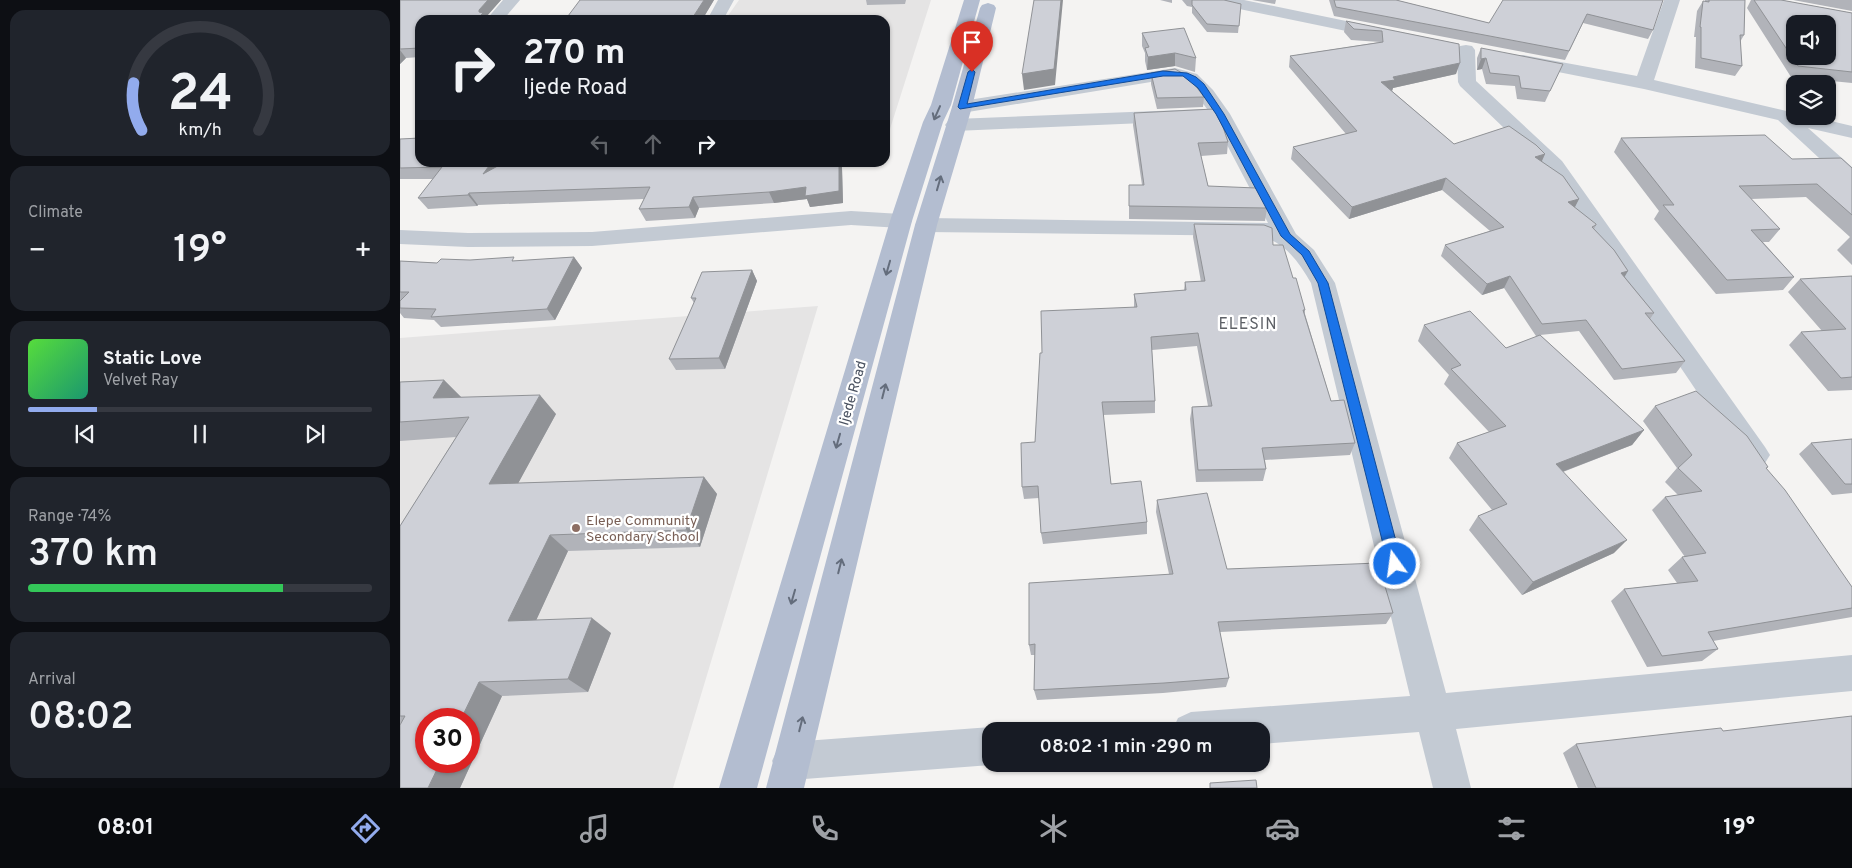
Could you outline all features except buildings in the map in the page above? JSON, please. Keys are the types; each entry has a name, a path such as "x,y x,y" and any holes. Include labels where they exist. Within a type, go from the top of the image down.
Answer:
{"main road":[{"name":"Ijede Road","path":"788,774 914,223 933,122 941,105 972,0"},
{"name":"Ijede Road","path":"738,788 914,223 959,116 990,0"}],"street":[{"path":"498,15 512,0"},
{"path":"718,15 726,0"},
{"path":"1220,0 1288,7 1399,37"},
{"path":"1644,83 1672,0"},
{"path":"1466,50 1467,82 1555,165 1768,474"},
{"path":"1504,57 1644,83 1852,132"},
{"path":"959,116 1175,73 1193,78 1201,86 1220,114 1286,236 1306,253 1323,283 1452,788"},
{"path":"959,116 1220,114"},
{"path":"1784,116 1852,178"},
{"path":"400,237 468,240 592,239 851,218 914,223 1264,230 1286,236"},
{"path":"1270,725 1433,714 1852,673"},
{"path":"788,774 982,747"}],"shaded area":[{"path":"739,0 931,0 890,129 890,15 728,15"},
{"name":"Elepe Community Secondary School","path":"818,306 673,788 400,788 400,338"}],"place":[{"name":"Elepe Community Secondary School","path":"576,528"}],"district":[{"name":"ELESIN","path":"1248,323"}],"route":[{"path":"972,72 962,107 1163,74 1184,74 1193,78 1201,86 1220,114 1286,236 1306,253 1323,283 1395,564"}]}
